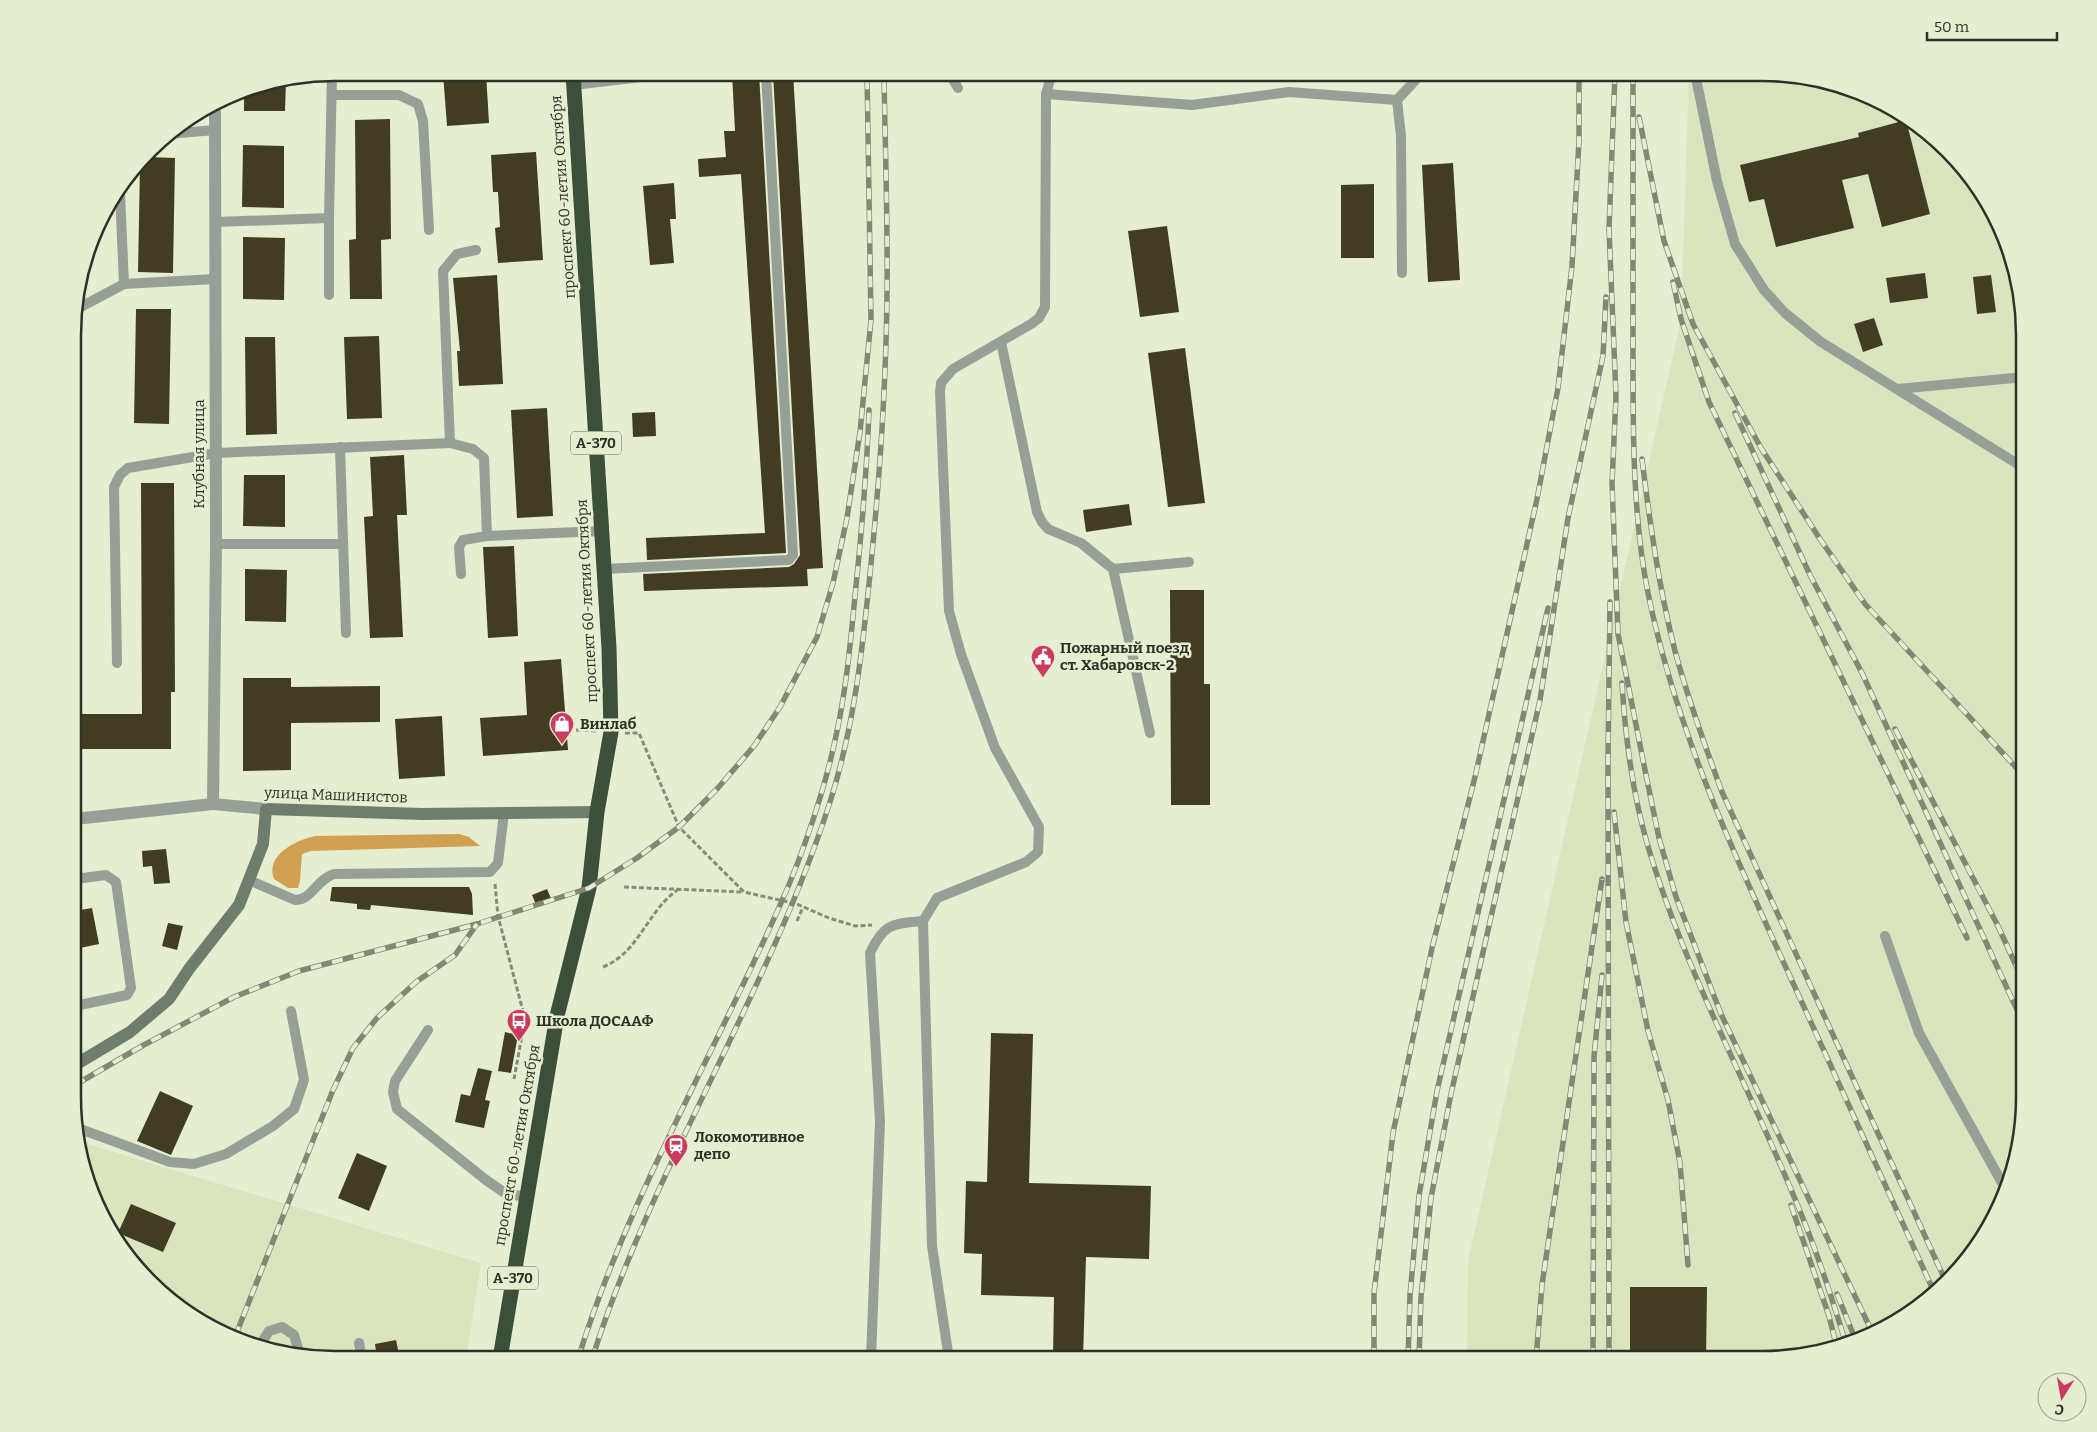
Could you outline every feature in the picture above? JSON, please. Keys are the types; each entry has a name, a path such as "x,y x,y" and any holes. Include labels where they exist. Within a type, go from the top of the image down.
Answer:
{"highway":[{"name":"проспект 60-летия Октября","path":"501,1351 557,1016 589,888 597,812 611,732 609,648 573,81"}],"street":[{"name":"Клубная улица","path":"213,804 216,544 215,111"},
{"name":"улица Машинистов","path":"81,818 213,804 266,810 422,814 597,812"},
{"path":"81,1061 130,1032 169,999 189,969 239,905 263,844 266,810"}],"lane":[{"path":"329,295 332,81"},
{"path":"604,569 788,560 793,555 766,81"},
{"path":"954,81 958,88"},
{"path":"948,1351 932,1246 923,921 937,898 1026,862 1038,852 1039,828 995,748 961,654 949,612 940,392 941,383 953,370 1039,318 1045,307 1046,94 1050,81"},
{"path":"1402,272 1401,136 1397,100 1415,81"},
{"path":"1697,81 1717,181 1735,244 1764,290 1785,313 1821,342 2016,463"},
{"path":"1046,94 1192,105 1289,92 1397,100"},
{"path":"332,95 399,94 418,104 423,121 429,230"},
{"path":"183,133 215,130"},
{"path":"120,200 124,284"},
{"path":"215,222 329,218"},
{"path":"450,443 443,271 457,254 476,250"},
{"path":"83,306 124,284 216,279"},
{"path":"1001,342 1037,512 1048,529 1081,543 1113,569 1150,733"},
{"path":"1898,389 2016,378"},
{"path":"117,663 114,487 120,475 128,468 216,453 450,443 473,449 484,458 487,536"},
{"path":"340,447 346,633"},
{"path":"462,574 459,547 463,540 487,536 602,531"},
{"path":"216,544 343,544"},
{"path":"1113,569 1189,562"},
{"path":"250,881 295,900 302,900 320,880 334,874 490,872 498,863 504,813"},
{"path":"81,878 106,875 116,882 131,988 127,995 81,1005"},
{"path":"871,1351 880,1121 870,953 879,934 898,923 923,921"},
{"path":"1885,936 1919,1033 2001,1181"},
{"path":"83,1130 170,1162 194,1164 226,1154 273,1126 294,1109 304,1080 292,1011"},
{"path":"428,1030 395,1081 393,1092 397,1110 505,1193 526,1197"},
{"path":"264,1340 269,1332 282,1327 294,1334 298,1348"},
{"path":"359,1343 360,1351"}],"path":[{"path":"576,730 639,734 679,827 744,892"},
{"path":"490,872 497,888 498,916 524,1019 514,1079"},
{"path":"624,887 744,892 803,907 855,926 898,923"},
{"path":"603,966 621,957 630,948 658,908 668,896 679,889"},
{"path":"797,921 803,907"}],"shaded area":[{"path":"1689,81 1795,83 1828,90 1874,107 1903,124 1929,144 1953,168 1982,208 1996,238 2011,286 2016,335 2016,1097 2011,1146 2002,1178 1990,1209 1973,1238 1953,1264 1929,1288 1903,1308 1874,1325 1859,1331 1811,1346 1762,1351 1467,1351 1468,1261 1681,320"},
{"path":"459,834 469,837 480,846 311,851 302,854 298,888 288,888 274,879 272,870 278,856 284,850 299,841 315,836"},
{"path":"85,1143 481,1263 467,1351 335,1351 302,1349 269,1342 223,1325 208,1317 168,1288 144,1264 124,1238 107,1209 90,1163"}],"building":[{"path":"444,81 486,81 489,123 447,126"},
{"path":"732,81 759,81 786,553 647,560 646,538 765,533 741,174 699,177 698,159 726,157 724,131 735,131"},
{"path":"773,81 793,81 823,568 807,569 808,586 644,591 643,574 789,567 794,564 800,555"},
{"path":"286,86 285,111 244,111 244,99"},
{"path":"390,119 391,239 381,240 382,299 350,299 349,240 356,239 355,120"},
{"path":"1900,122 1908,128 1930,214 1882,227 1868,174 1842,180 1854,228 1776,247 1764,199 1749,202 1740,165 1859,137 1858,133"},
{"path":"243,145 284,146 284,208 242,207"},
{"path":"536,152 543,260 498,263 495,228 500,227 498,192 493,192 491,155"},
{"path":"155,157 175,158 173,273 138,272 140,173"},
{"path":"1453,163 1460,280 1428,282 1422,165"},
{"path":"674,183 676,219 670,219 674,263 650,265 643,186"},
{"path":"1374,184 1374,258 1341,258 1341,185"},
{"path":"1167,226 1179,312 1140,317 1128,231"},
{"path":"243,237 285,238 284,300 243,299"},
{"path":"1925,273 1928,298 1890,303 1886,278"},
{"path":"497,275 503,384 459,386 457,351 460,351 453,278"},
{"path":"1991,275 1996,312 1977,314 1973,277"},
{"path":"136,309 171,309 169,424 134,423"},
{"path":"1874,318 1883,345 1863,352 1854,324"},
{"path":"379,336 382,418 347,419 344,337"},
{"path":"245,337 275,337 277,434 246,435"},
{"path":"1185,348 1205,503 1168,507 1148,353"},
{"path":"547,408 553,516 517,518 511,410"},
{"path":"655,412 656,436 633,437 632,413"},
{"path":"404,455 407,515 397,515 403,637 370,638 364,517 373,516 370,457"},
{"path":"244,475 285,475 285,527 243,526"},
{"path":"141,483 174,483 175,692 171,692 171,749 81,749 81,714 142,714"},
{"path":"1129,504 1132,525 1086,532 1083,510"},
{"path":"514,546 518,636 488,638 483,547"},
{"path":"245,569 287,570 286,622 245,621"},
{"path":"1170,590 1204,590 1204,684 1210,684 1210,805 1171,805"},
{"path":"561,659 568,750 483,756 480,718 527,715 524,662"},
{"path":"243,678 291,678 291,687 380,686 380,722 291,723 291,770 243,771"},
{"path":"442,716 445,776 399,779 395,719"},
{"path":"166,849 170,883 154,884 152,866 143,867 142,851"},
{"path":"332,887 469,887 472,894 473,915 371,905 370,910 357,909 357,904 330,901"},
{"path":"547,889 552,901 537,907 532,895"},
{"path":"92,908 99,944 81,948 81,910"},
{"path":"168,923 183,926 177,950 162,946"},
{"path":"505,1032 518,1035 511,1073 498,1071"},
{"path":"991,1033 1033,1034 1029,1183 1151,1186 1149,1259 1086,1257 1083,1351 1053,1351 1054,1297 981,1295 982,1254 964,1253 966,1181 987,1182"},
{"path":"478,1068 492,1071 485,1100 490,1101 484,1128 455,1122 461,1094 470,1096"},
{"path":"160,1091 193,1106 171,1155 137,1141"},
{"path":"357,1153 387,1166 369,1211 338,1198"},
{"path":"131,1204 176,1223 163,1252 122,1235 119,1230"},
{"path":"1630,1287 1707,1287 1706,1351 1630,1351"},
{"path":"396,1340 398,1351 376,1351 375,1344"}],"railway":[{"path":"81,1082 142,1046 234,997 299,971 477,924 589,888 637,858 679,827 717,789 754,746 780,707 817,637 833,583 847,518 860,432 871,320 867,81"},
{"path":"595,1351 617,1288 646,1218 744,1012 804,873 830,802 846,743 857,684 865,624 882,430 887,267 884,81"},
{"path":"1374,1351 1374,1293 1393,1133 1432,948 1475,777 1537,499 1558,388 1572,266 1579,141 1579,81"},
{"path":"1615,81 1609,229 1616,396 1612,483 1618,634 1647,780 1659,838 1676,897 1721,1014 1870,1327"},
{"path":"1633,81 1634,469 1643,562 1659,642 1689,739 1726,834 1931,1286"},
{"path":"1639,117 1664,241 1693,324 1761,448 1865,604 2016,767"},
{"path":"1673,282 1681,319 1709,402 1967,938"},
{"path":"1419,1351 1421,1297 1431,1198 1451,1094 1540,700 1568,518 1603,356 1606,297"},
{"path":"581,1351 621,1242 646,1185 781,903 820,799 836,736 848,661 862,520 869,410"},
{"path":"1735,413 1810,575 1862,673 2016,1008"},
{"path":"1642,459 1664,604 1675,651 1691,705 1722,792 1943,1274"},
{"path":"1609,1351 1608,758 1610,602"},
{"path":"1408,1351 1410,1295 1419,1196 1437,1091 1548,608"},
{"path":"1622,683 1625,723 1634,784 1647,843 1663,891 1680,939 1783,1169 1826,1280 1844,1337"},
{"path":"1895,729 1997,924 2016,966"},
{"path":"1614,812 1626,922 1648,1031 1668,1100 1680,1163 1688,1265"},
{"path":"1537,1351 1542,1285 1602,879"},
{"path":"237,1331 333,1090 353,1048 377,1018 416,982 455,955 477,924"},
{"path":"1593,1351 1594,1057 1602,975"},
{"path":"1791,1205 1829,1316 1835,1340"},
{"path":"1837,1294 1853,1333"}],"place":[{"name":"Пожарный поезд ст. Хабаровск-2","path":"1043,678"},
{"name":"Винлаб","path":"562,745"},
{"name":"Школа ДОСААФ","path":"519,1042"},
{"name":"Локомотивное депо","path":"676,1167"}]}
